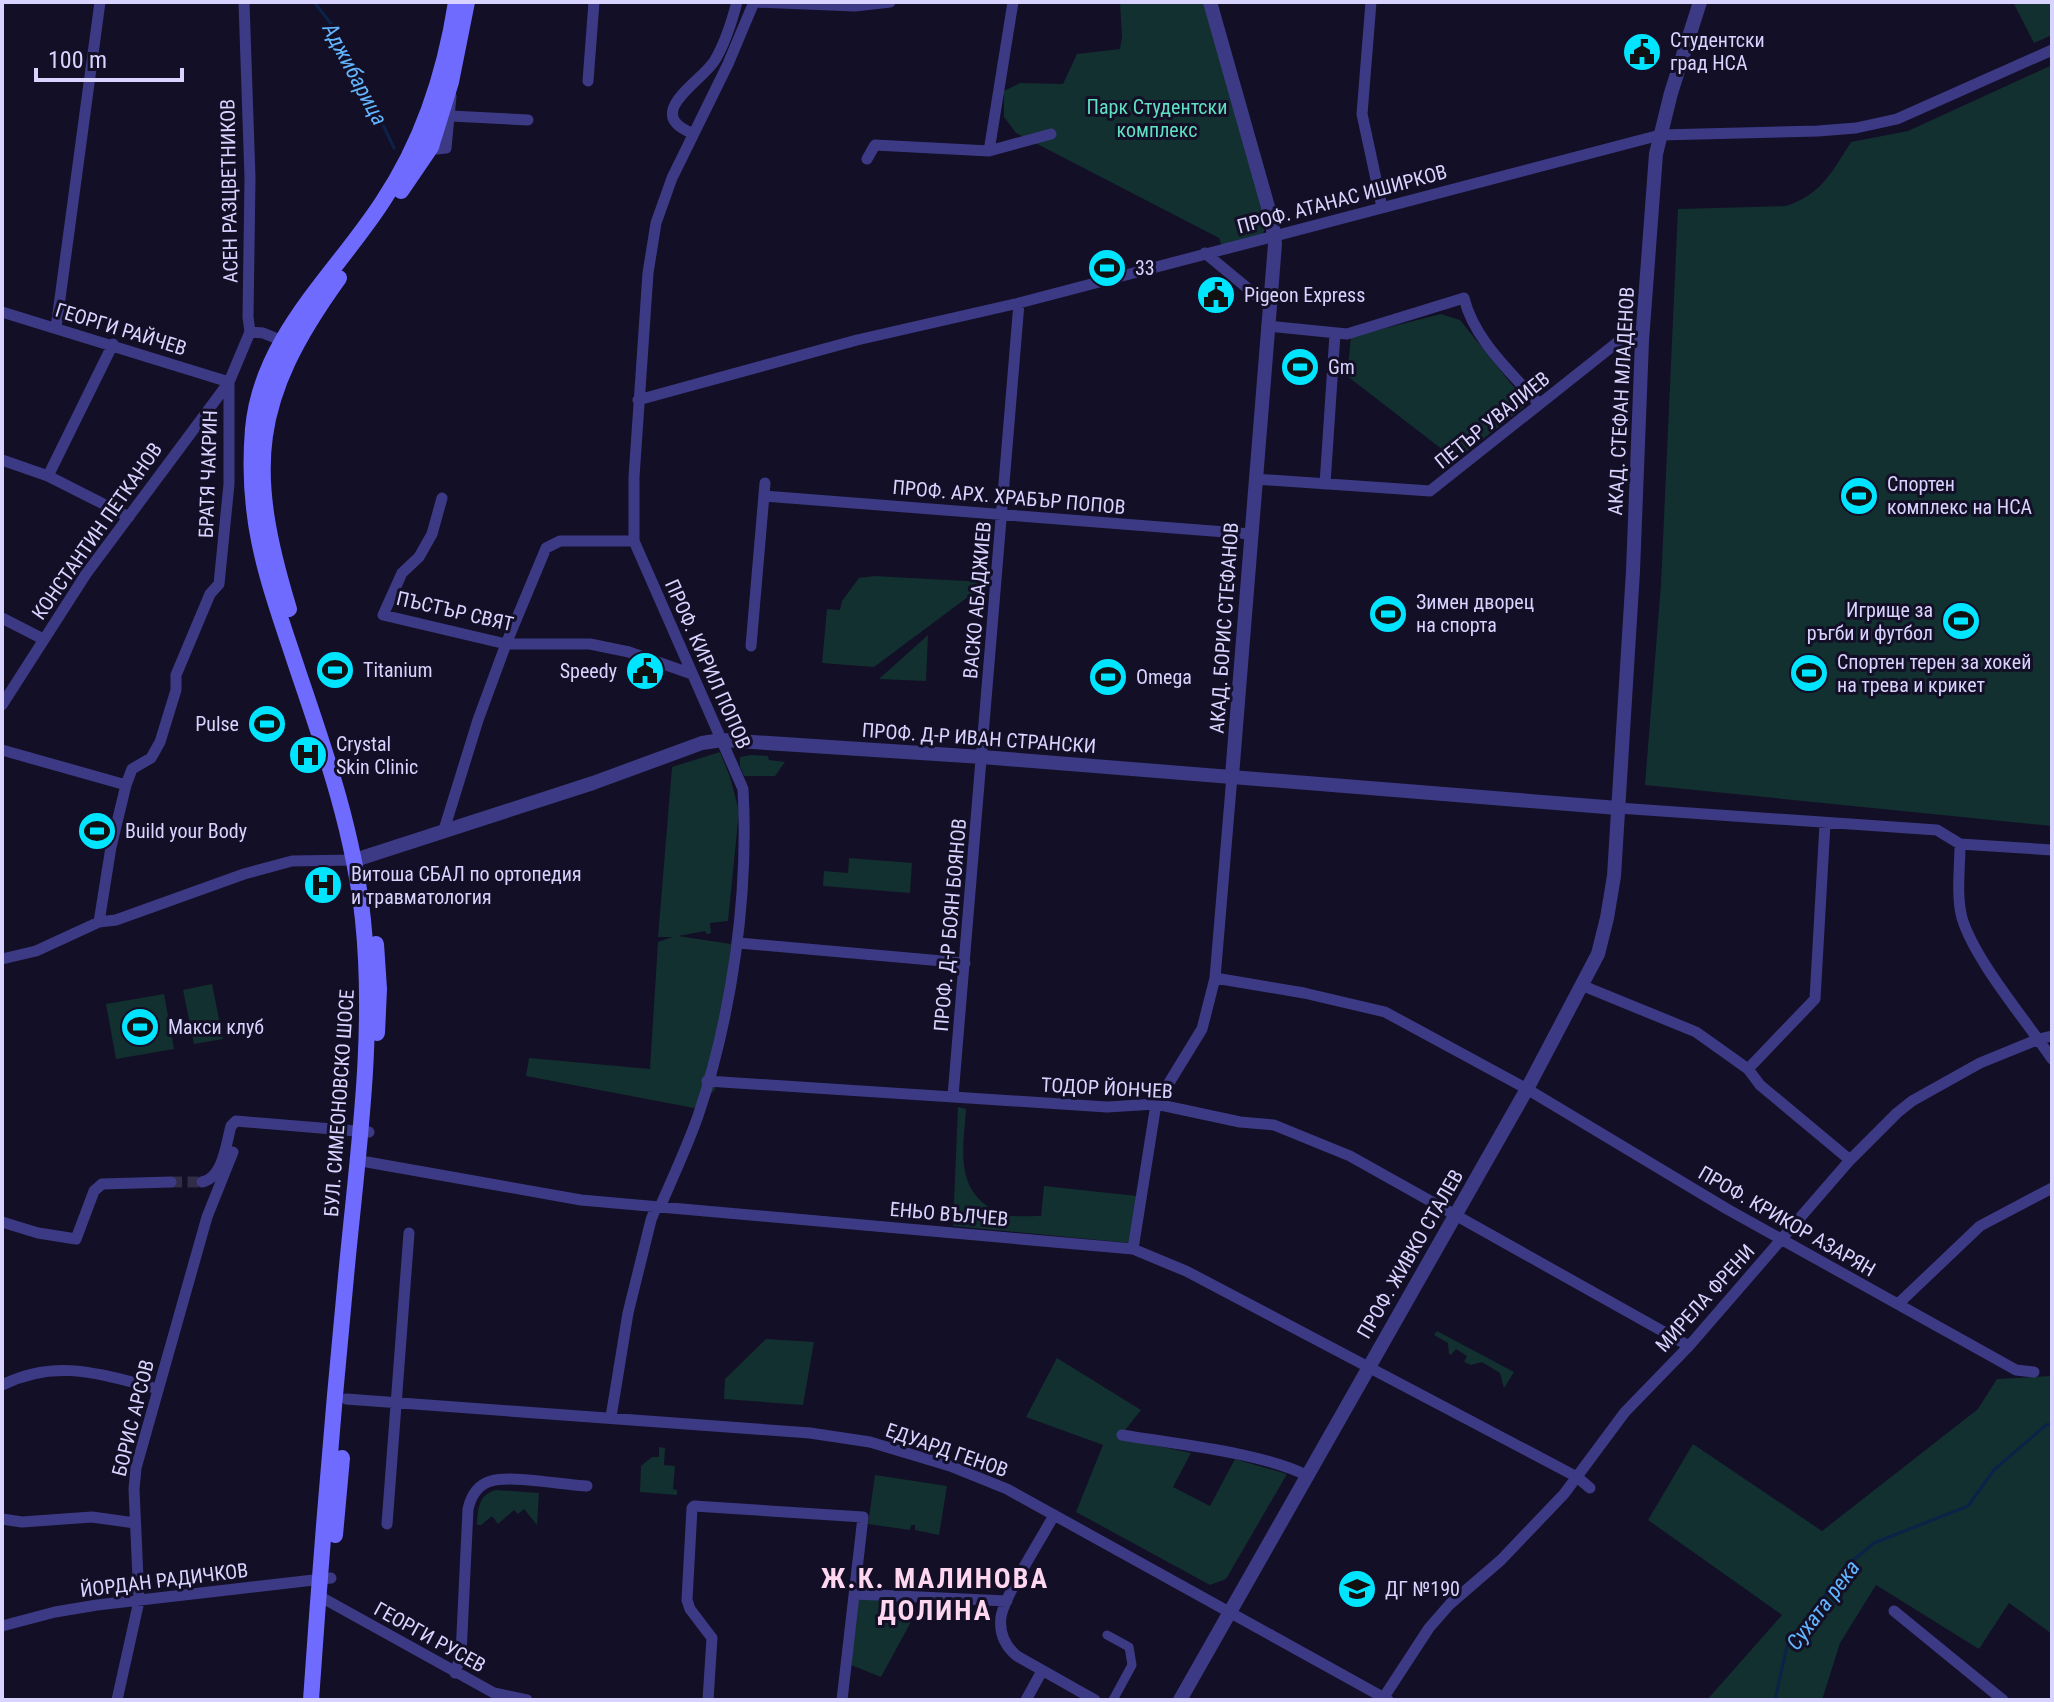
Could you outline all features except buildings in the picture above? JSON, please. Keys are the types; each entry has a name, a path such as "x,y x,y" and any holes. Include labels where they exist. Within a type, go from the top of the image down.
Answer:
{"main road":[{"name":"БУЛ. СИМЕОНОВСКО ШОСЕ","path":"425,143 456,2"},
{"name":"БУЛ. СИМЕОНОВСКО ШОСЕ","path":"311,1700 326,1578 365,1131 368,988 360,860 264,569 254,526 250,489 253,424 261,389 288,344 294,319 425,143 451,82 467,2"},
{"name":"БУЛ. СИМЕОНОВСКО ШОСЕ","path":"326,1578 367,1162 365,1131"},
{"name":"БУЛ. СИМЕОНОВСКО ШОСЕ","path":"322,1700 324,1599"}],"street":[{"path":"56,328 100,2"},
{"name":"АСЕН РАЗЦВЕТНИКОВ","path":"229,382 250,332 250,178 244,2"},
{"path":"588,81 594,2"},
{"path":"692,133 679,128 673,109 681,93 705,75 716,58 737,2"},
{"path":"754,2 855,6 890,2"},
{"name":"ПРОФ. КИРИЛ ПОПОВ","path":"611,1417 628,1313 658,1207 697,1118 739,943 745,828 743,789 634,541 638,400 648,273 656,223 692,133 728,64 754,2"},
{"path":"989,151 1013,2"},
{"name":"АКАД. БОРИС СТЕФАНОВ","path":"1133,1249 1156,1104 1202,1029 1215,978 1274,236 1210,2"},
{"path":"1371,2 1362,114 1382,207"},
{"name":"АКАД. СТЕФАН МЛАДЕНОВ","path":"1618,808 1633,571 1642,341 1656,154 1700,2"},
{"name":"ПРОФ. АТАНАС ИШИРКОВ","path":"638,400 857,340 1019,303 1660,135 1818,131 1856,128 1897,119 2052,50"},
{"name":"БУЛ. СИМЕОНОВСКО ШОСЕ","path":"425,143 446,148 451,116 451,82"},
{"path":"451,116 528,120"},
{"path":"867,159 875,145 989,151 1051,134"},
{"path":"1205,253 1269,306"},
{"path":"1267,326 1347,334 1464,298 1467,312 1490,348 1539,404"},
{"name":"ВАСКО АБАДЖИЕВ","path":"982,757 1019,303"},
{"name":"ГЕОРГИ РАЙЧЕВ","path":"2,312 229,382"},
{"path":"250,332 288,344"},
{"path":"1325,484 1335,334"},
{"name":"ПЕТЪР УВАЛИЕВ","path":"1255,479 1430,491 1619,341 1642,341"},
{"path":"48,476 113,344"},
{"name":"КОНСТАНТИН ПЕТКАНОВ","path":"2,705 86,574 229,382"},
{"name":"БРАТЯ ЧАКРИН","path":"107,921 111,847 126,785 132,769 151,758 160,742 176,690 176,675 210,594 219,584 229,484 229,382"},
{"path":"2,460 48,476 129,517"},
{"name":"ПРОФ. АРХ. ХРАБЪР ПОПОВ","path":"751,646 764,490 1251,534"},
{"name":"ПЪСТЪР СВЯТ","path":"442,498 432,534 419,557 402,573 383,615 506,644 590,644 629,652 692,674"},
{"path":"443,833 478,720 541,556 552,543 634,541"},
{"path":"2,618 43,639"},
{"name":"ПРОФ. Д-Р ИВАН СТРАНСКИ","path":"360,860 702,743 722,740 982,757 1618,808"},
{"path":"2,750 126,785"},
{"name":"ПРОФ. Д-Р БОЯН БОЯНОВ","path":"953,1096 982,757"},
{"path":"1618,808 1937,830 1960,844 2052,850"},
{"name":"ПРОФ. ЖИВКО СТАЛЕВ","path":"1180,1700 1527,1089 1598,954 1614,876 1618,808"},
{"path":"1748,1069 1815,999 1825,824"},
{"path":"1960,844 1959,901 1967,929 1980,955 2052,1059"},
{"path":"2,959 36,951 107,921 272,866 309,859 360,860"},
{"path":"739,943 965,963"},
{"name":"ПРОФ. КРИКОР АЗАРЯН","path":"1215,978 1304,993 1385,1012 1527,1089 1782,1239 2016,1370 2034,1372"},
{"path":"1581,985 1696,1032 1748,1069 1760,1085 1850,1160"},
{"name":"МИРЕЛА ФРЕНИ","path":"1384,1699 1429,1628 1450,1604 1501,1560 1564,1494 1625,1412 1689,1346 1850,1160 1912,1101 1980,1063 2052,1036"},
{"name":"ТОДОР ЙОНЧЕВ","path":"707,1081 1107,1107 1156,1104 1240,1122 1274,1125 1350,1156 1689,1346"},
{"path":"202,1182 212,1179 220,1166 231,1126 236,1121 365,1131"},
{"name":"БОРИС АРСОВ","path":"117,1700 139,1601 134,1489 141,1448 207,1217 233,1152"},
{"name":"ЕНЬО ВЪЛЧЕВ","path":"367,1162 581,1200 1133,1249 1186,1271 1369,1366 1577,1477 1590,1488"},
{"path":"2,1222 38,1233 76,1239 97,1187 109,1183 171,1182"},
{"path":"1898,1304 1964,1239 2000,1214 2052,1188"},
{"path":"387,1524 409,1233"},
{"path":"2,1385 23,1375 49,1369 96,1373 151,1387"},
{"name":"ЕДУАРД ГЕНОВ","path":"346,1399 771,1429 870,1442 950,1466 1007,1489 1384,1699"},
{"path":"1122,1435 1239,1456 1306,1475"},
{"path":"455,1673 461,1655 471,1497 479,1487 491,1481 587,1486"},
{"path":"708,1700 712,1638 690,1609 687,1600 694,1506 863,1517 842,1700"},
{"path":"1054,1515 1003,1609 1001,1627 1009,1649 1095,1700"},
{"path":"2,1519 22,1522 92,1517 135,1523"},
{"name":"ЙОРДАН РАДИЧКОВ","path":"2,1626 55,1612 326,1578"},
{"path":"855,1594 1007,1601"},
{"name":"ГЕОРГИ РУСЕВ","path":"324,1599 494,1693 527,1700"},
{"path":"1894,1611 2003,1700"},
{"path":"1107,1635 1129,1647 1132,1665 1113,1700"},
{"path":"1026,1700 1042,1671"}],"green space":[{"name":"Парк Студентски комплекс","path":"1120,2 1206,2 1266,222 1263,234 1223,249 1219,238 1016,133 1004,117 1004,91 1020,83 1063,84 1077,54 1120,49"},
{"path":"2013,2 2052,2 2052,35 2034,43"},
{"name":"Спортен комплекс на НСА","path":"2052,65 2052,826 1645,785 1661,584 1678,209 1786,206 1817,189 1851,142 1908,131"},
{"path":"1441,314 1460,320 1525,401 1524,407 1456,460 1347,376 1351,337"},
{"path":"874,576 984,582 984,585 874,667 822,663 827,609 840,610 842,601 859,578"},
{"path":"928,635 926,681 879,679"},
{"path":"720,752 739,811 728,921 710,923 711,933 705,931 678,936 731,944 715,1090 694,1108 526,1076 529,1058 650,1069 658,942 673,937 658,937 672,767"},
{"path":"768,756 769,760 785,762 775,776 744,776 740,757"},
{"path":"849,858 912,863 910,893 823,886 824,871 848,873"},
{"path":"212,984 223,1039 194,1044 183,990"},
{"name":"Макси клуб","path":"164,994 174,1049 116,1059 106,1004"},
{"path":"958,1107 966,1109 963,1148 966,1173 976,1196 991,1210 1007,1216 1041,1216 1044,1186 1137,1196 1130,1243 953,1226"},
{"path":"1437,1331 1514,1372 1504,1388 1500,1373 1482,1362 1471,1365 1464,1362 1467,1356 1456,1349 1449,1354 1448,1343 1434,1335"},
{"path":"766,1339 814,1342 803,1405 724,1399 725,1379"},
{"path":"1057,1358 1141,1410 1122,1434 1129,1440 1191,1453 1173,1487 1210,1506 1235,1459 1287,1474 1226,1579 1210,1585 1076,1512 1103,1445 1026,1417"},
{"path":"2052,1376 2052,1634 2009,1603 1979,1649 1876,1585 1840,1643 1822,1700 1707,1700 1782,1615 1648,1520 1693,1444 1822,1531 1978,1409 1997,1379"},
{"path":"659,1447 665,1448 664,1465 675,1466 673,1489 677,1490 677,1495 640,1492 641,1466 652,1457 659,1457"},
{"path":"875,1475 947,1486 939,1535 915,1530 915,1525 911,1525 910,1530 868,1524"},
{"path":"496,1490 539,1493 537,1525 524,1509 518,1514 514,1510 498,1524 492,1516 477,1525 482,1499"},
{"path":"859,1598 897,1600 896,1619 912,1620 881,1677 851,1665"}],"waterway":[{"name":"Аджибарица","path":"314,2 336,30 346,58 364,85 394,148"},
{"name":"Сухата река","path":"1775,1700 1787,1646 1850,1563 1874,1543 1968,1506 1994,1470 2046,1425 2052,1424"}],"tunnel":[{"path":"171,1182 202,1182"}],"place":[{"name":"Студентски град НСА","path":"1642,52"},
{"name":"33","path":"1107,268"},
{"name":"Pigeon Express","path":"1216,295"},
{"name":"Gm","path":"1300,367"},
{"name":"Спортен комплекс на НСА","path":"1859,496"},
{"name":"Зимен дворец на спорта","path":"1388,614"},
{"name":"Игрище за ръгби и футбол","path":"1961,621"},
{"name":"Titanium","path":"335,670"},
{"name":"Speedy","path":"645,671"},
{"name":"Спортен терен за хокей на трева и крикет","path":"1809,673"},
{"name":"Omega","path":"1108,677"},
{"name":"Pulse","path":"267,724"},
{"name":"Crystal Skin Clinic","path":"308,755"},
{"name":"Build your Body","path":"97,831"},
{"name":"Витоша СБАЛ по ортопедия и травматология","path":"323,885"},
{"name":"Макси клуб","path":"140,1027"},
{"name":"ДГ №190","path":"1357,1589"}],"district":[{"name":"Ж.К. МАЛИНОВА ДОЛИНА","path":"935,1594"}]}
